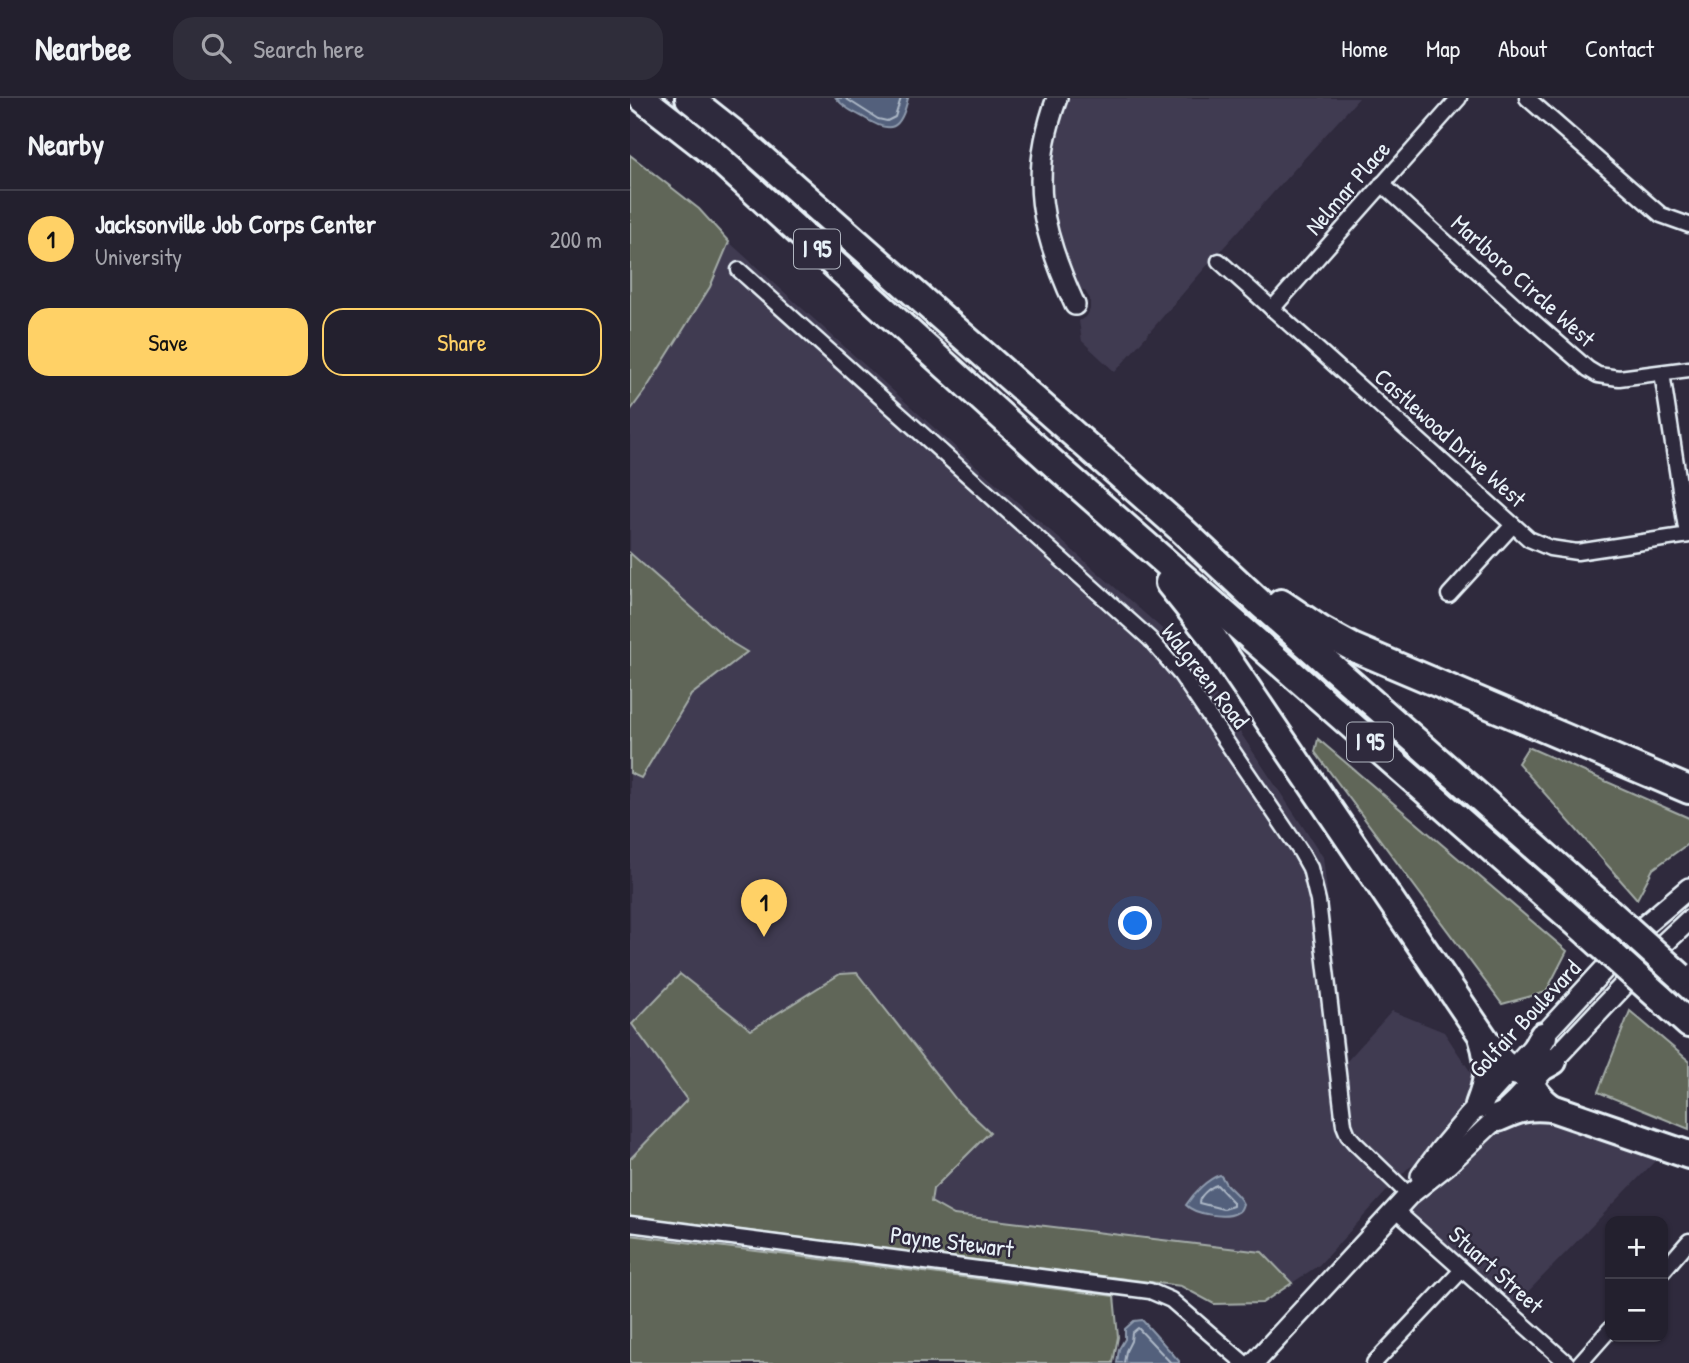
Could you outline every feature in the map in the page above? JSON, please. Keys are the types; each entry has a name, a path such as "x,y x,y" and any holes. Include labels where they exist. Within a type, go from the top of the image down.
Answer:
{"highway":[{"name":"I 95","path":"642,98 710,151 1056,466 1689,1024"},
{"name":"I 95","path":"689,98 732,132 1181,529 1262,605 1685,980"},
{"path":"1056,466 1173,587 1213,638 1483,1039 1500,1062 1524,1076 1536,1093 1552,1108"},
{"path":"1181,529 1298,615 1352,647 1689,790"},
{"path":"1524,1076 1534,1050 1543,1036"},
{"path":"1483,1039 1489,1067 1486,1086 1488,1111 1533,1106 1552,1108 1689,1155"},
{"path":"1524,1076 1553,1061"}],"main road":[{"path":"1057,98 1045,136 1040,186 1047,232 1075,305"},
{"name":"Golfair Boulevard","path":"1543,1036 1644,926 1689,888"},
{"name":"Golfair Boulevard","path":"1553,1061 1657,950 1689,920"},
{"name":"Golfair Boulevard","path":"1254,1363 1439,1163 1524,1076"}],"street":[{"name":"Nelmar Place","path":"1272,309 1459,98"},
{"path":"1527,98 1661,215 1689,225"},
{"name":"Marlboro Circle West","path":"1382,184 1588,369 1611,378 1689,369"},
{"name":"Castlewood Drive West","path":"1219,261 1529,539 1562,551 1577,552 1688,535"},
{"name":"Walgreen Road","path":"739,270 1150,639 1181,675 1310,868 1318,901 1344,1125 1355,1143 1409,1195"},
{"path":"1662,373 1688,535"},
{"path":"1449,595 1513,525"},
{"name":"Stuart Street","path":"1395,1210 1567,1363"},
{"name":"Payne Stewart","path":"630,1224 1150,1291 1171,1300 1244,1363"},
{"path":"1668,1264 1689,1241"},
{"path":"1374,1363 1462,1270"},
{"path":"1580,1363 1605,1335"}],"shaded area":[{"path":"1066,98 1359,98 1115,372 1082,341 1079,321 1087,316 1090,299 1085,291 1076,286 1058,243 1050,195 1050,170 1053,141"},
{"path":"729,242 974,464 1184,648 1323,857 1347,1061 1392,1011 1444,1032 1481,1088 1417,1163 1407,1169 1319,1265 1292,1283 1262,1252 954,1215 931,1202 933,1189 990,1132 958,1102 840,974 751,1030 681,974 633,1024 687,1100 630,1159 630,773 641,778 691,695 747,652 732,643 630,553 630,411 710,287"},
{"path":"1556,1116 1657,1159 1513,1307 1409,1211 1501,1125"}],"green space":[{"path":"630,155 699,209 729,242 710,287 630,411"},
{"path":"630,553 732,643 747,652 691,695 641,778 630,773"},
{"path":"1318,739 1567,951 1546,992 1502,1004 1315,752"},
{"path":"1528,747 1689,818 1689,843 1653,869 1637,899 1518,763"},
{"path":"857,973 958,1102 990,1132 933,1189 931,1202 954,1215 1262,1252 1292,1283 1262,1303 1214,1304 1181,1286 630,1216 630,1159 687,1100 632,1024 680,974 751,1030 840,974"},
{"path":"1630,1011 1689,1061 1689,1129 1598,1092"},
{"path":"630,1235 1114,1296 1118,1337 1113,1363 630,1363"}],"water":[{"path":"836,98 908,98 898,123 888,127 873,123"},
{"path":"1220,1175 1243,1204 1241,1210 1225,1216 1210,1215 1186,1205 1201,1187"},
{"path":"1142,1320 1179,1363 1117,1363 1119,1349 1125,1339 1125,1329 1134,1321"}],"place":[{"name":"Jacksonville Job Corps Center","path":"764,937"}]}
